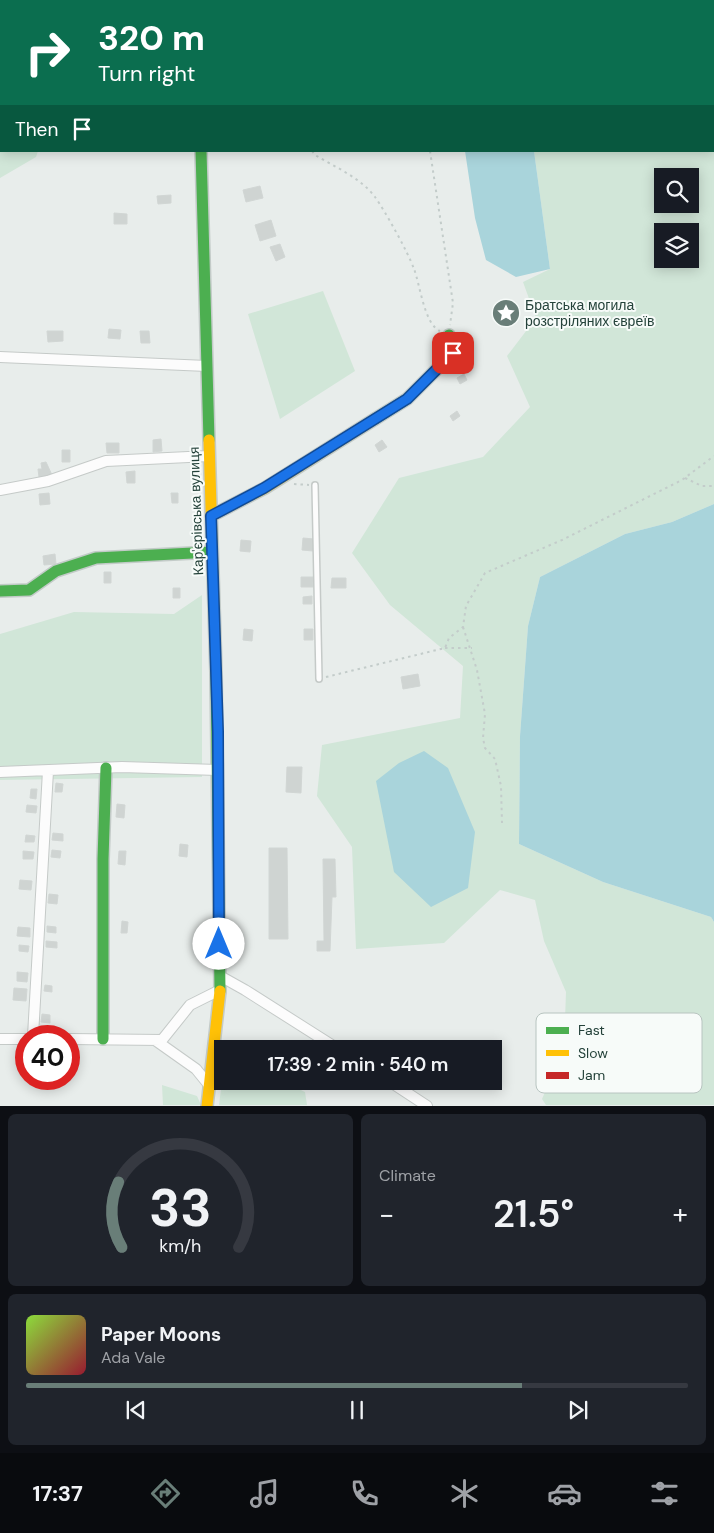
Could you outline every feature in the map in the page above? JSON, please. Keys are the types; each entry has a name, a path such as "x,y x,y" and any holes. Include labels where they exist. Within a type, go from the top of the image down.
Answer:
{"street":[{"name":"Кар'єрівська вулиця","path":"200,152 203,164 218,770 220,976 207,1106"},
{"path":"211,516 264,488 407,399 453,353 449,335"},
{"path":"0,357 207,366"},
{"path":"0,490 48,481 106,461 209,456"},
{"path":"0,592 29,590 56,572 96,558 212,552"},
{"path":"103,1039 102,859 106,768"},
{"path":"0,772 106,768 218,770"},
{"path":"35,1025 48,771"},
{"path":"220,976 324,1040"},
{"path":"80,1039 162,1040 190,1005 220,990"},
{"path":"0,1039 15,1039"},
{"path":"155,1040 196,1069 209,1086"},
{"path":"403,1090 427,1106"}],"lane":[{"path":"315,485 318,679"}],"path":[{"path":"313,152 352,176 375,196 414,268 427,314 435,329 449,335 453,303 430,152"},
{"path":"502,823 501,786 495,759 485,748 483,738 486,714 472,648 462,627 466,606 485,573 562,540 686,478 714,456"},
{"path":"686,478 702,486 714,486"},
{"path":"445,648 449,638 462,627"},
{"path":"318,679 445,648 472,648"}],"green space":[{"path":"0,152 38,152 36,157 0,178"},
{"path":"534,152 714,152 714,504 672,522 625,534 540,577 528,626 520,736 519,844 603,882 711,917 714,922 714,1105 546,1105 542,1099 545,1093 702,1093 702,1013 565,1013 566,992 544,941 535,900 500,890 444,943 356,949 352,847 317,796 322,745 460,718 463,666 390,605 352,553 399,478 483,457 530,407 507,356 536,318 523,282 550,269"},
{"path":"323,291 355,371 280,419 248,314"},
{"path":"202,595 202,777 0,780 0,634 74,612 174,614"},
{"path":"162,1085 197,1096 201,1105 163,1105"},
{"path":"221,1090 301,1090 305,1092 307,1105 219,1105"}],"water":[{"path":"465,152 534,152 550,269 516,277 486,260 475,218"},
{"path":"714,504 714,922 711,917 603,882 519,844 520,736 528,626 540,577 625,534 672,522"},
{"path":"424,751 448,768 475,832 468,888 431,907 394,872 376,781 399,763"}],"building":[{"path":"260,186 263,198 246,202 243,190"},
{"path":"171,195 171,203 158,204 157,196"},
{"path":"114,213 127,214 127,224 114,224"},
{"path":"271,220 276,236 260,241 255,225"},
{"path":"280,244 285,257 276,261 270,247"},
{"path":"109,329 121,330 120,339 108,338"},
{"path":"47,331 63,331 63,341 48,342"},
{"path":"140,331 149,331 150,343 141,343"},
{"path":"464,374 467,380 460,384 457,378"},
{"path":"457,411 460,416 453,421 450,416"},
{"path":"161,439 162,451 153,452 153,440"},
{"path":"382,440 387,447 379,452 375,445"},
{"path":"106,443 119,443 119,453 107,453"},
{"path":"62,450 70,450 70,462 62,462"},
{"path":"46,462 52,475 39,477 38,469 42,469 41,463"},
{"path":"135,471 135,483 127,483 126,472"},
{"path":"49,493 50,504 40,505 39,494"},
{"path":"171,493 178,493 178,503 172,503"},
{"path":"303,538 314,539 313,551 302,550"},
{"path":"241,540 251,541 250,552 240,551"},
{"path":"55,554 56,564 44,565 43,556"},
{"path":"104,572 111,572 111,583 104,583"},
{"path":"301,577 313,577 313,587 301,587"},
{"path":"332,578 346,578 346,588 331,588"},
{"path":"173,588 180,588 180,598 173,598"},
{"path":"312,596 312,604 303,604 303,597"},
{"path":"244,629 253,630 252,641 243,640"},
{"path":"304,629 313,629 313,640 304,640"},
{"path":"418,674 420,686 403,689 401,677"},
{"path":"287,767 302,767 301,793 286,792"},
{"path":"56,783 63,784 62,792 55,792"},
{"path":"31,789 37,789 36,799 30,798"},
{"path":"117,804 125,805 124,818 116,817"},
{"path":"27,805 37,806 36,813 26,812"},
{"path":"53,833 63,834 63,841 52,840"},
{"path":"26,835 35,836 34,842 25,842"},
{"path":"180,844 188,845 187,857 179,856"},
{"path":"269,848 287,848 288,939 269,939"},
{"path":"52,850 61,851 60,858 51,857"},
{"path":"23,851 34,852 33,859 23,859"},
{"path":"119,851 126,851 125,865 118,864"},
{"path":"323,859 335,859 336,897 332,897 330,951 317,951 317,941 324,941"},
{"path":"20,880 32,881 31,890 19,889"},
{"path":"49,894 58,895 57,904 48,903"},
{"path":"122,921 128,922 127,933 121,933"},
{"path":"47,926 56,927 56,933 47,932"},
{"path":"18,927 30,928 30,937 17,936"},
{"path":"46,941 57,942 57,948 46,947"},
{"path":"19,945 29,946 28,952 19,951"},
{"path":"17,972 28,973 27,982 17,981"},
{"path":"45,985 52,986 52,992 44,991"},
{"path":"14,988 27,989 26,1001 13,1000"},
{"path":"42,1014 50,1015 50,1023 41,1022"}],"traffic: fast":[{"path":"201,152 209,440"},
{"path":"375,419 407,399 453,353 449,335"},
{"path":"0,591 29,590 56,571 96,558 212,552"},
{"path":"216,673 220,991"},
{"path":"103,1039 103,859 106,768"}],"traffic: slow":[{"path":"211,516 265,488 375,419"},
{"path":"209,440 216,673"},
{"path":"207,1106 220,991"}],"place":[{"name":"Братська могила розстріляних євреїв","path":"506,313"}],"route":[{"path":"219,944 218,732 211,516 264,488 407,399 453,353"}]}
